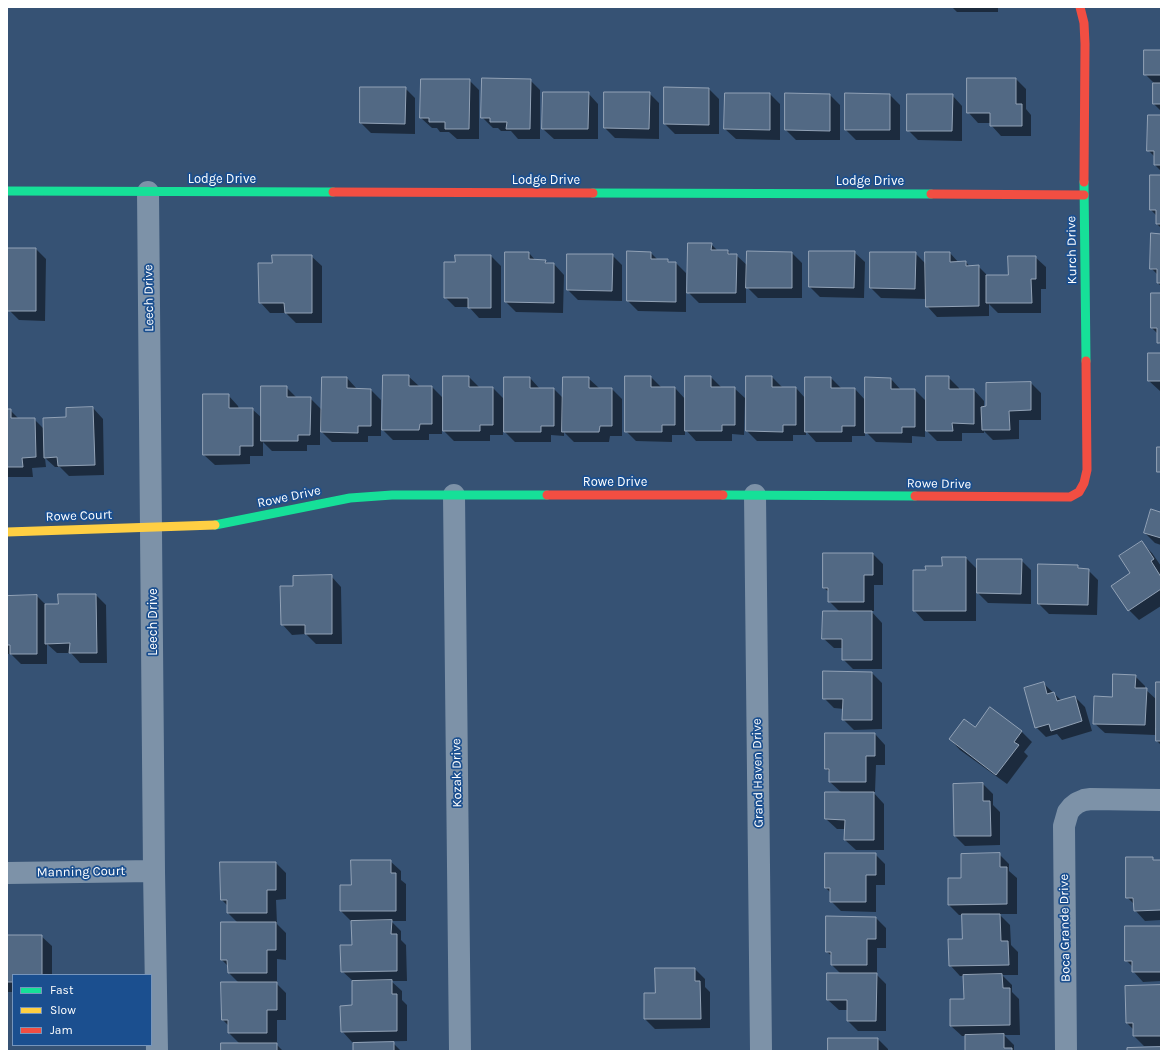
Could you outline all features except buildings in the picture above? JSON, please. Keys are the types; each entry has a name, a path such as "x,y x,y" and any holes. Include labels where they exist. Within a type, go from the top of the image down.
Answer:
{"street":[{"name":"Kurch Drive","path":"1079,492 1084,483 1087,470 1084,195 1085,37 1084,23 1080,7"},
{"name":"Lodge Drive","path":"7,191 1084,195"},
{"name":"Leech Drive","path":"148,192 157,1051"},
{"name":"Rowe Drive","path":"152,527 218,524 350,498 392,495 755,495 1059,498 1070,497 1079,492"},
{"name":"Kozak Drive","path":"454,495 460,1051"},
{"name":"Grand Haven Drive","path":"755,495 761,1051"},
{"name":"Rowe Court","path":"7,532 152,527"},
{"name":"Boca Grande Drive","path":"1066,1051 1064,826 1068,812 1077,803 1091,799 1161,800"},
{"name":"Manning Court","path":"7,873 154,871"}],"traffic: fast":[{"path":"1084,182 1086,361"},
{"path":"7,191 333,192"},
{"path":"593,193 931,194"},
{"path":"215,525 350,498 392,495 547,495"},
{"path":"723,495 915,496"}],"traffic: slow":[{"path":"7,532 215,525"}],"traffic: jam":[{"path":"1080,7 1084,23 1085,44 1084,182"},
{"path":"333,192 593,193"},
{"path":"931,194 1084,195"},
{"path":"915,496 1070,497 1079,492 1084,483 1087,470 1086,361"},
{"path":"547,495 723,495"}]}
